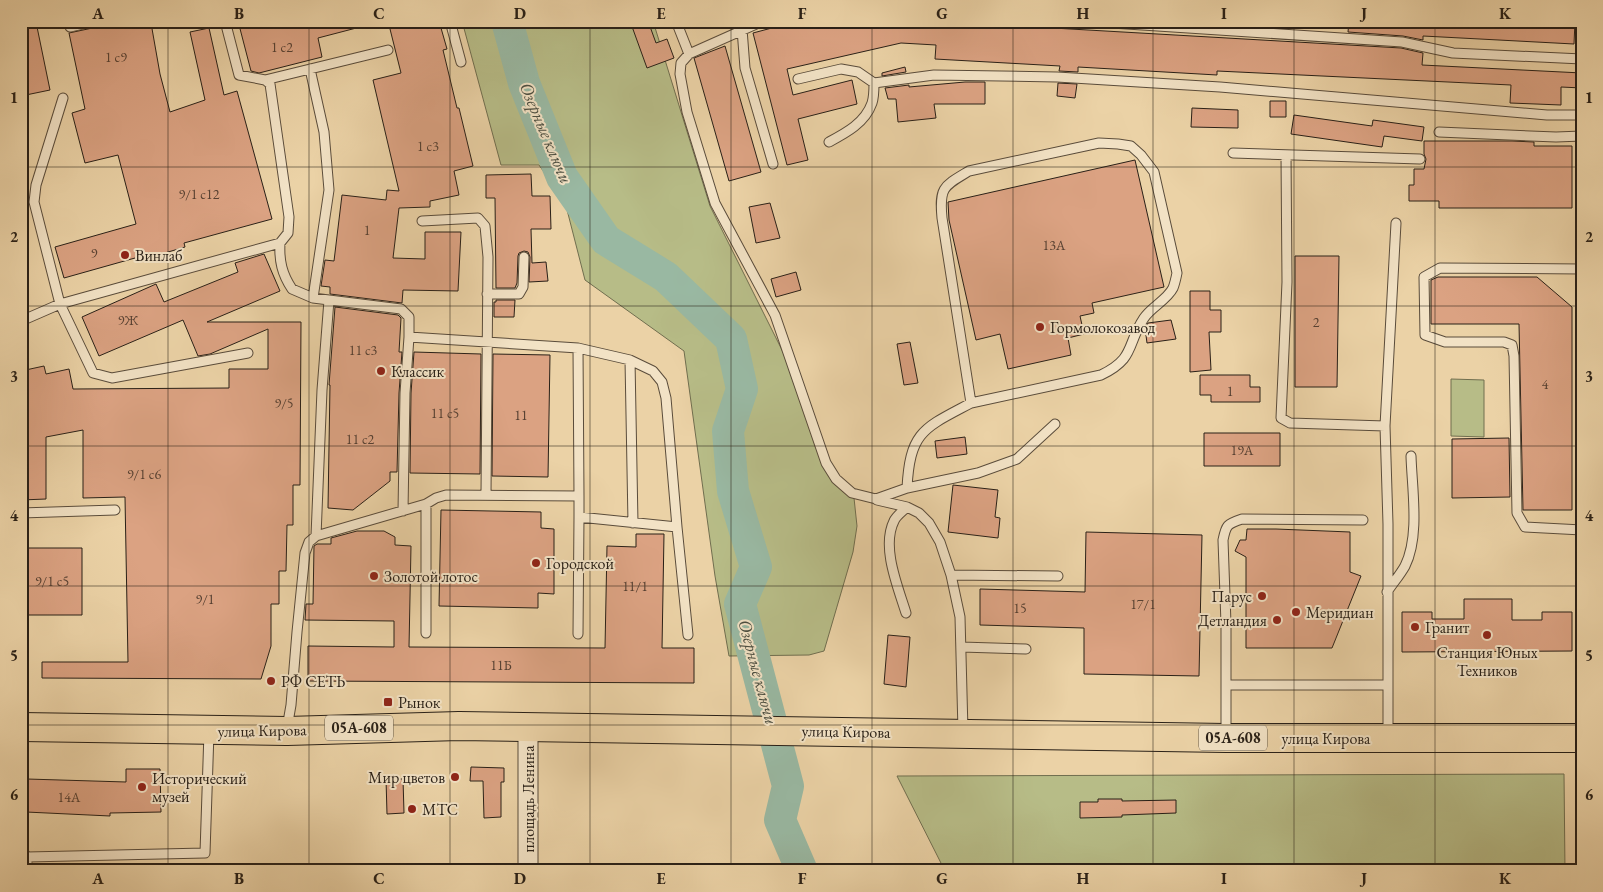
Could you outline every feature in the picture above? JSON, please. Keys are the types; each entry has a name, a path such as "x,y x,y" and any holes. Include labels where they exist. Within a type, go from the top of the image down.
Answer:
{"main road":[{"name":"улица Кирова","path":"21,727 287,731 423,726 963,732 1226,738 1582,738"}],"street":[{"name":"площадь Ленина","path":"528,727 528,871"}],"lane":[{"path":"70,27 96,21"},
{"path":"225,21 239,74 265,80 270,84 289,217 288,233 280,243 279,258 286,281 292,289 313,298 401,309 410,317 405,393 403,511"},
{"path":"450,21 462,62"},
{"path":"676,21 689,54"},
{"path":"763,21 741,25 689,54 681,63 680,74 687,112 715,203 775,315 826,463 836,479 852,493 907,507 919,513 929,523 940,542 951,575 960,616 963,732"},
{"path":"1081,21 1402,42 1453,53 1582,59"},
{"path":"741,25 745,68 773,164"},
{"path":"265,80 388,50"},
{"path":"310,69 324,132 329,190 313,298"},
{"path":"798,79 841,69 858,72 874,83 934,76 1056,77 1220,87 1547,115 1582,115"},
{"path":"829,142 851,130 864,117 872,102 874,83"},
{"path":"63,98 36,186 34,202 60,304 93,373 112,378 248,353"},
{"path":"1439,132 1556,137 1582,136"},
{"path":"907,488 913,448 921,433 935,422 971,403 1101,375 1116,368 1126,357 1142,320 1173,289 1177,273 1154,172 1141,155 1131,146 1099,143 969,171 950,182 942,191 940,201 942,218 971,403"},
{"path":"1233,153 1420,159"},
{"path":"1286,155 1286,282 1281,418 1290,424 1385,426"},
{"path":"422,221 478,218 485,226 488,257 486,294 486,494"},
{"path":"1388,738 1386,685 1388,524 1385,426 1396,223"},
{"path":"21,321 60,304 280,243"},
{"path":"486,294 519,294 523,288 524,257"},
{"path":"1582,268 1440,268 1424,277 1425,335 1445,342 1504,342 1512,345 1514,356 1517,513 1520,519 1525,527 1582,530"},
{"path":"316,536 322,390 329,300"},
{"path":"409,337 578,348 630,360 653,371 662,382 666,398 688,635"},
{"path":"578,348 578,634"},
{"path":"630,360 634,523"},
{"path":"876,500 907,488 978,473 1017,459 1055,424"},
{"path":"1387,593 1405,566 1412,547 1411,456"},
{"path":"287,731 292,705 297,632 306,553 309,542 316,536 426,504 446,495 579,496"},
{"path":"426,504 426,633"},
{"path":"906,613 888,545 894,520 907,507"},
{"path":"21,512 115,510"},
{"path":"579,517 678,527"},
{"path":"1226,738 1223,540 1228,525 1242,519 1363,520"},
{"path":"951,575 1058,576"},
{"path":"961,647 1026,649"},
{"path":"1226,685 1386,685"},
{"path":"27,871 24,853 205,853 209,731"}],"green space":[{"path":"462,21 653,21 710,206 787,360 820,456 833,483 854,498 857,526 853,552 824,651 809,655 729,656 715,576 684,351 585,280 565,202 539,165 501,165"},
{"path":"1451,379 1484,380 1484,437 1451,436"},
{"path":"1564,774 1565,871 945,871 897,776"}],"building":[{"path":"102,21 125,21 126,28 151,23 160,74 170,112 205,100 190,32 209,28 224,95 237,91 272,219 184,243 185,247 159,256 136,262 135,258 64,278 55,247 136,224 118,155 85,163 72,113 85,109 69,33 97,27 101,25"},
{"path":"238,21 364,21 364,26 318,38 322,57 259,73 251,71"},
{"path":"388,21 439,21 447,49 443,50 473,166 454,171 459,195 430,201 430,207 399,208 393,258 425,259 425,232 461,232 458,291 403,290 402,303 330,294 330,287 321,286 325,260 334,261 342,195 386,200 387,190 399,191 373,80 401,73"},
{"path":"630,21 648,21 656,43 667,39 674,58 647,68"},
{"path":"798,21 931,21 1401,48 1423,53 1422,65 1582,73 1582,88 1561,87 1561,105 1510,103 1511,85 1217,71 1217,75 1078,67 1078,72 1059,71 1060,66 935,59 936,45 901,43 787,69 793,95 852,80 857,104 798,119 808,160 787,165 753,33"},
{"path":"1349,21 1575,21 1574,44 1423,36 1423,40 1403,36 1348,32"},
{"path":"36,22 50,90 21,96 21,25"},
{"path":"725,46 761,172 729,181 694,58"},
{"path":"905,67 906,72 882,76 882,73"},
{"path":"985,82 985,104 934,104 936,118 898,122 896,99 888,99 885,88 909,85 909,87"},
{"path":"1058,83 1077,84 1075,98 1057,96"},
{"path":"1270,101 1286,101 1286,117 1270,117"},
{"path":"1192,108 1238,110 1238,128 1191,127"},
{"path":"1294,115 1372,126 1373,120 1424,127 1422,141 1384,136 1382,147 1291,134"},
{"path":"1424,141 1512,141 1534,142 1534,146 1572,146 1572,208 1439,208 1439,201 1409,201 1409,185 1414,185 1414,169 1424,169 1426,159"},
{"path":"1135,160 1164,287 1092,303 1094,313 1080,316 1084,334 1068,338 1071,355 1008,369 1000,334 976,340 949,220 948,202"},
{"path":"531,174 532,196 550,196 551,229 531,229 532,263 546,262 548,281 529,282 530,257 528,252 524,251 519,253 518,256 517,283 515,288 496,288 495,198 486,198 486,175"},
{"path":"770,203 780,238 756,243 749,207"},
{"path":"264,254 280,291 207,322 301,322 300,485 293,485 293,525 287,525 286,571 279,571 279,604 271,604 271,646 261,679 42,678 42,662 128,662 125,497 83,498 83,430 46,437 46,499 21,500 21,371 44,366 46,374 69,369 73,389 229,388 229,369 268,369 268,329 210,354 198,356 183,320 99,356 82,317 156,284 164,302 238,272 235,263"},
{"path":"1295,256 1339,256 1337,387 1295,387"},
{"path":"796,272 801,290 776,297 771,279"},
{"path":"1438,277 1537,277 1572,307 1572,510 1523,510 1519,324 1431,324 1431,280"},
{"path":"1190,291 1210,291 1210,310 1221,310 1221,332 1209,332 1211,370 1190,372"},
{"path":"496,300 515,300 514,317 494,317 494,302"},
{"path":"335,307 398,315 401,318 399,352 402,352 397,472 390,472 390,481 353,510 328,508 329,385"},
{"path":"1171,320 1176,339 1147,343 1145,328 1148,323"},
{"path":"910,342 918,383 904,385 897,344"},
{"path":"414,352 481,354 480,474 410,473 411,393"},
{"path":"493,354 550,355 548,477 492,476"},
{"path":"1200,375 1250,375 1250,387 1260,387 1260,402 1211,402 1211,395 1200,395"},
{"path":"1204,433 1280,433 1280,466 1204,466"},
{"path":"965,437 967,454 937,458 935,441"},
{"path":"1509,438 1510,497 1452,498 1452,439"},
{"path":"953,485 998,490 995,517 1000,518 998,538 948,532"},
{"path":"441,510 541,512 541,528 554,529 554,594 538,593 538,608 439,606"},
{"name":"Меридиан","path":"1247,529 1350,532 1350,572 1361,576 1332,648 1246,648 1246,557 1235,551 1240,540 1246,540"},
{"path":"357,531 384,531 395,537 395,545 411,546 409,647 605,648 607,546 636,547 636,534 664,534 662,648 694,648 694,683 308,681 308,646 394,647 394,621 305,620 306,604 313,604 314,546 317,544 331,544 331,538"},
{"path":"1086,532 1202,535 1199,676 1084,674 1084,628 980,625 980,589 1085,592"},
{"path":"21,548 82,548 82,615 21,615"},
{"name":"Станция Юных Техников","path":"1464,599 1512,599 1512,620 1542,620 1542,612 1572,612 1572,651 1402,652 1402,612 1432,612 1432,619 1464,619"},
{"path":"888,635 910,637 906,687 884,684"},
{"path":"471,767 504,768 504,782 501,782 501,817 484,818 483,781 470,781"},
{"path":"126,769 160,769 161,812 110,813 110,816 26,812 27,779 126,782"},
{"path":"386,779 403,779 404,813 387,814"},
{"path":"1098,799 1122,799 1122,801 1176,800 1176,813 1080,818 1080,802 1098,802"}],"waterway":[{"name":"Озерные ключи","path":"507,21 524,83 562,177 606,240 666,277 731,339 742,389 728,431 733,491 756,567 740,604 788,786 780,820 802,871"}],"place":[{"name":"Винлаб","path":"125,255"},
{"name":"Гормолокозавод","path":"1040,327"},
{"name":"Классик","path":"381,371"},
{"name":"Городской","path":"536,563"},
{"name":"Золотой лотос","path":"374,576"},
{"name":"Парус","path":"1262,596"},
{"name":"Меридиан","path":"1296,612"},
{"name":"Детландия","path":"1277,620"},
{"name":"Гранит","path":"1415,627"},
{"name":"Станция Юных Техников","path":"1487,635"},
{"name":"РФ СЕТЬ","path":"271,681"},
{"name":"Рынок","path":"388,702"},
{"name":"Мир цветов","path":"455,777"},
{"name":"Исторический музей","path":"142,787"},
{"name":"МТС","path":"412,809"}]}
